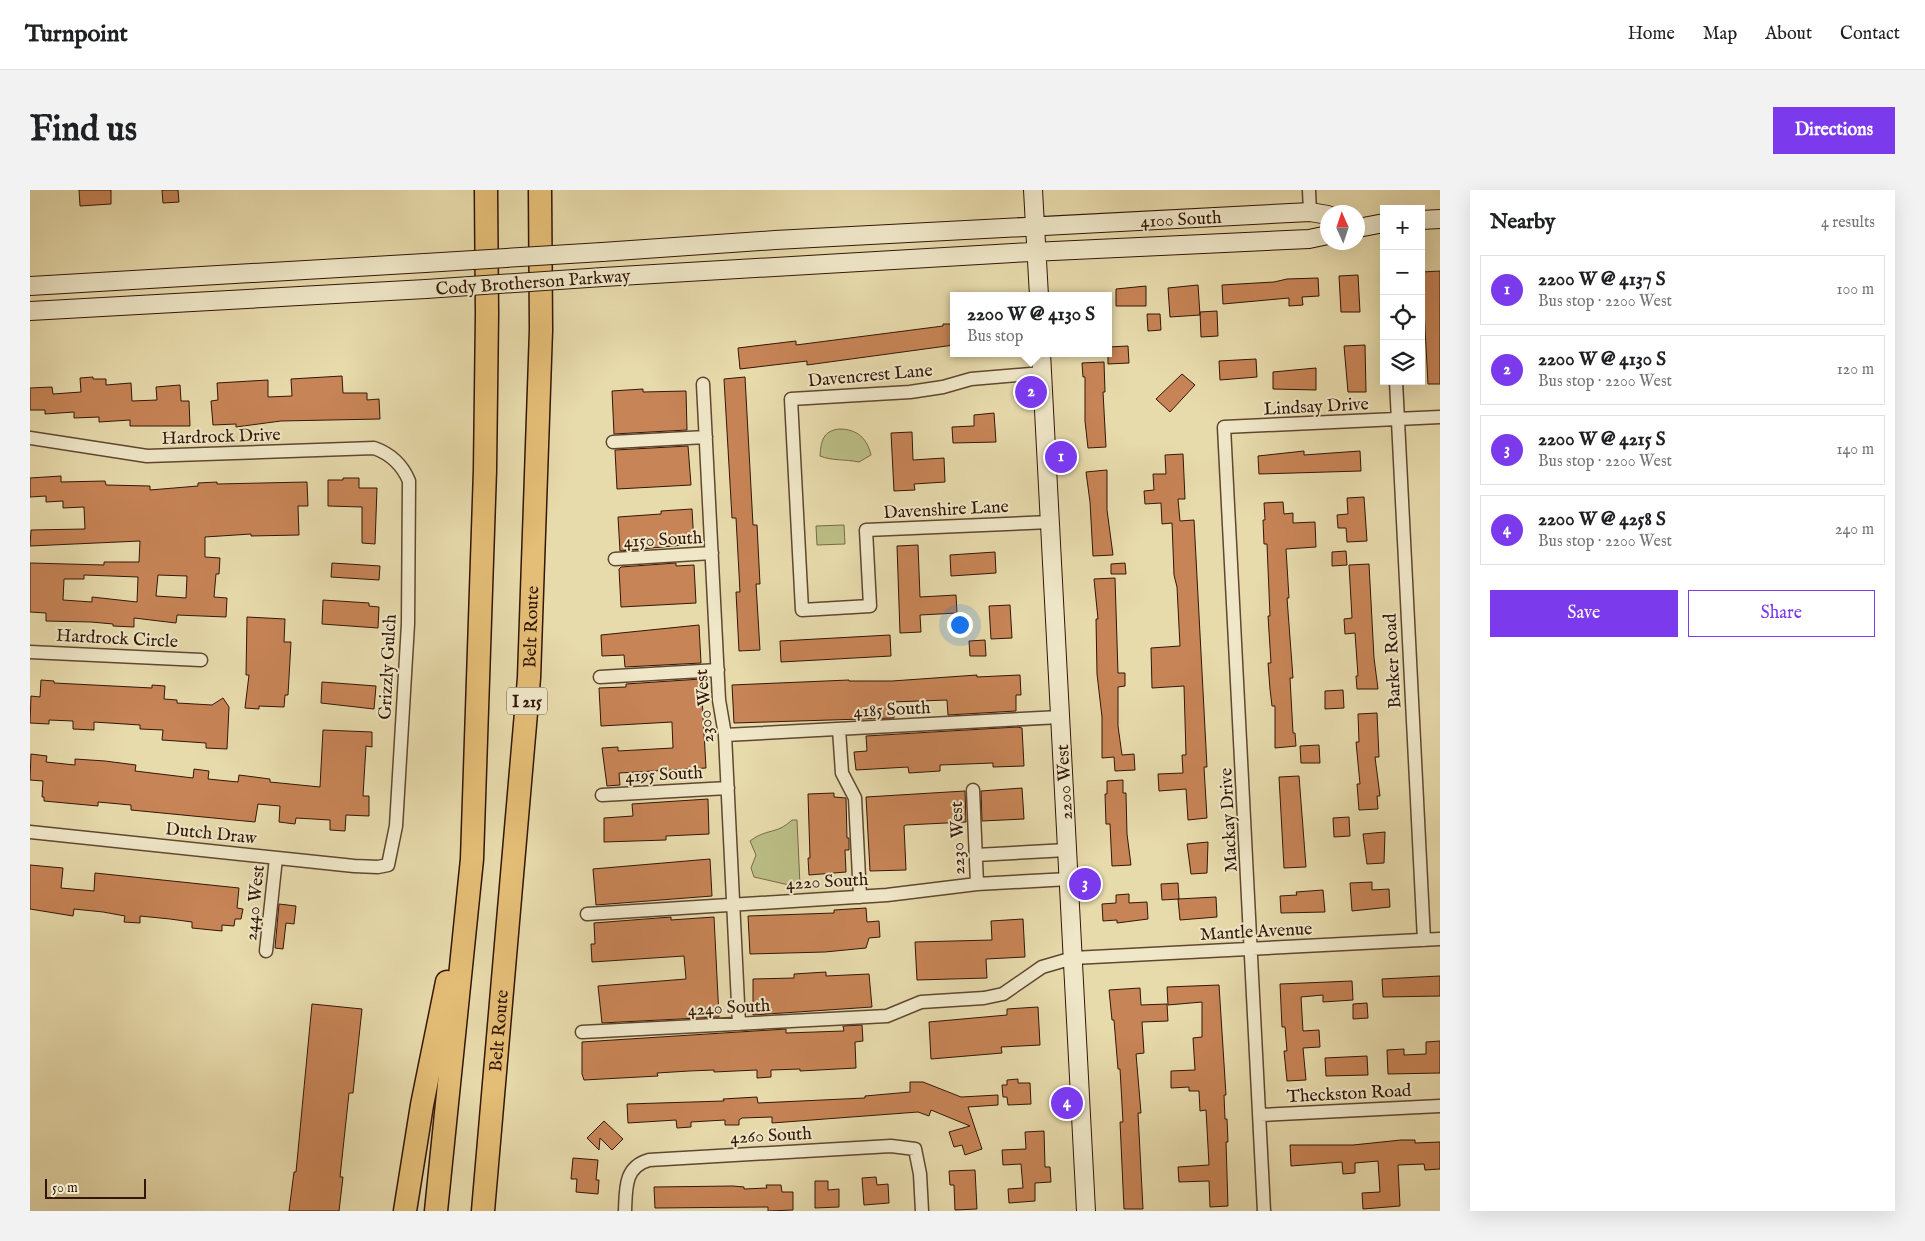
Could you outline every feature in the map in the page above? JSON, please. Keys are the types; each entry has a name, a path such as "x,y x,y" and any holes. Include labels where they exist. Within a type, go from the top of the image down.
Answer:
{"highway":[{"path":"436,1211 472,859 485,470 486,190"},
{"name":"Belt Route","path":"483,1211 529,678 541,330 540,190"},
{"path":"405,1211 422,1105 472,859"}],"main road":[{"path":"1033,190 1039,292"},
{"name":"4100 South","path":"1035,226 1319,214"},
{"path":"1365,219 1380,221"},
{"path":"1425,220 1440,219"},
{"path":"1365,226 1380,223"},
{"name":"Cody Brotherson Parkway","path":"30,286 1035,226"},
{"name":"4100 South","path":"1036,252 1309,239 1320,237"},
{"name":"Cody Brotherson Parkway","path":"30,311 1036,252"},
{"name":"2200 West","path":"1041,357 1086,1211"}],"street":[{"path":"1309,190 1319,214"},
{"name":"Davencrest Lane","path":"802,610 791,399 910,392 943,386 971,378 1042,373"},
{"name":"2300 West","path":"703,384 719,700 725,736 728,788 739,1024"},
{"name":"Barker Road","path":"1396,385 1424,940"},
{"name":"Lindsay Drive","path":"1224,427 1440,417"},
{"name":"Mackay Drive","path":"1224,427 1264,1211"},
{"path":"613,442 706,437"},
{"name":"Hardrock Drive","path":"30,438 147,456 364,447 386,452 405,471"},
{"name":"Grizzly Gulch","path":"388,865 396,826 408,624 410,492 405,471"},
{"name":"Davenshire Lane","path":"802,610 870,606 866,530 1050,522"},
{"name":"4150 South","path":"615,559 712,553"},
{"name":"Hardrock Circle","path":"30,652 201,660"},
{"path":"600,677 718,670"},
{"name":"4185 South","path":"725,736 1060,717"},
{"path":"839,729 842,773 855,798 860,897"},
{"name":"4195 South","path":"602,795 728,788"},
{"name":"2230 West","path":"973,790 977,884"},
{"name":"Dutch Draw","path":"30,832 354,866 378,867 388,865"},
{"path":"976,855 1067,850"},
{"name":"2440 West","path":"266,951 276,858"},
{"name":"4220 South","path":"587,914 860,897 977,884 1068,879"},
{"name":"Mantle Avenue","path":"878,1017 887,1016 922,1002 984,998 1003,994 1042,967 1073,958 1440,939"},
{"name":"4240 South","path":"582,1032 878,1017"},
{"name":"Theckston Road","path":"1260,1115 1440,1106"},
{"name":"4260 South","path":"625,1211 627,1184 632,1169 640,1162 891,1146 915,1149 922,1211"}],"green space":[{"path":"839,429 856,433 864,439 871,455 859,462 829,459 820,456 821,446 826,434"},
{"path":"844,525 845,544 817,545 816,526"},
{"path":"792,820 797,820 800,885 789,885 754,877 751,868 756,855 750,841 761,834 781,828"}],"building":[{"path":"79,190 111,190 111,204 80,206"},
{"path":"162,190 178,190 179,202 163,203"},
{"path":"1440,271 1440,384 1428,384 1425,328 1425,272"},
{"path":"1358,275 1360,312 1341,312 1339,276"},
{"path":"1318,278 1319,296 1302,297 1303,305 1289,306 1289,298 1223,304 1222,285"},
{"path":"1198,285 1200,315 1170,317 1168,288"},
{"path":"1146,286 1146,306 1116,306 1116,289"},
{"path":"1217,311 1218,336 1201,337 1200,312"},
{"path":"1147,314 1160,314 1161,330 1148,331"},
{"path":"943,324 950,324 950,346 807,365 807,361 740,369 738,348 796,341 796,345 943,326"},
{"path":"1365,345 1366,392 1348,392 1344,346"},
{"path":"1128,346 1129,363 1108,364 1108,357 1112,357 1112,347"},
{"path":"1256,359 1257,377 1220,380 1219,361"},
{"path":"1104,362 1105,392 1103,392 1106,447 1088,448 1085,421 1085,377 1083,377 1082,363"},
{"path":"1316,368 1316,390 1273,389 1273,372"},
{"path":"1182,374 1195,385 1170,412 1156,399"},
{"path":"342,376 343,393 367,393 367,400 379,399 380,419 281,421 236,427 236,424 213,425 211,401 218,400 217,383 268,380 268,397 292,396 291,379"},
{"path":"93,377 93,379 106,379 106,385 131,383 132,401 157,400 156,387 180,385 181,401 189,401 190,426 130,426 130,420 99,422 99,417 74,418 74,412 45,414 45,410 30,410 30,388 52,387 53,394 81,392 80,378"},
{"path":"745,377 753,525 757,525 760,584 756,584 760,650 739,651 736,592 740,592 736,518 732,518 724,379"},
{"path":"643,389 643,392 686,391 687,430 614,434 612,391"},
{"path":"994,413 996,442 953,443 952,427 974,426 974,415"},
{"path":"912,432 913,460 944,458 945,482 914,484 915,490 894,491 891,433"},
{"path":"688,446 691,485 617,489 615,450"},
{"path":"1304,451 1304,455 1360,451 1361,471 1259,474 1258,456"},
{"path":"1183,454 1185,499 1178,499 1180,521 1194,520 1207,767 1204,767 1207,818 1188,820 1186,789 1159,791 1158,774 1183,773 1182,755 1186,755 1184,686 1152,688 1151,648 1180,646 1172,523 1162,524 1161,503 1145,504 1144,491 1154,490 1153,474 1166,474 1165,455"},
{"path":"1107,470 1107,510 1113,555 1093,556 1086,472"},
{"path":"61,476 61,482 105,481 106,485 150,486 150,490 198,486 198,483 217,482 217,484 307,482 308,506 298,506 299,535 251,536 251,534 205,537 205,557 220,558 219,574 216,574 214,597 227,598 226,617 177,615 176,623 134,618 134,627 91,622 46,621 46,613 30,612 30,563 104,565 104,562 139,562 140,541 30,546 31,530 85,529 84,507 63,508 63,501 46,502 46,496 30,497 30,478","holes":["84,575 138,577 137,602 92,597 92,602 63,600 64,579 84,579","158,575 187,576 186,598 156,596"]},
{"path":"343,478 359,478 359,488 377,488 375,544 362,543 362,507 328,506 328,480 343,480"},
{"path":"1364,497 1367,541 1347,542 1346,528 1338,528 1337,515 1348,514 1347,498"},
{"path":"1283,502 1284,514 1293,513 1293,523 1315,522 1316,547 1286,549 1289,598 1287,598 1293,678 1290,678 1293,733 1295,733 1296,746 1275,748 1275,706 1272,706 1268,663 1271,663 1267,544 1264,544 1263,520 1265,520 1264,503"},
{"path":"692,509 694,544 620,551 618,517 661,514 661,511"},
{"path":"918,545 920,597 956,595 957,613 920,615 921,632 900,633 897,546"},
{"path":"1346,551 1347,565 1332,566 1332,552"},
{"path":"995,552 996,573 951,576 950,555"},
{"path":"332,563 380,566 379,580 331,577"},
{"path":"676,563 676,566 694,565 696,603 621,607 619,569 621,567"},
{"path":"1125,563 1126,574 1111,574 1111,564"},
{"path":"1369,564 1374,658 1378,689 1357,689 1355,633 1345,634 1344,619 1352,618 1349,565"},
{"path":"1115,578 1118,673 1125,673 1125,686 1118,687 1118,726 1122,755 1134,754 1135,770 1115,771 1114,757 1102,758 1102,717 1097,674 1096,619 1098,619 1094,579"},
{"path":"323,600 369,603 369,606 379,607 378,628 322,624"},
{"path":"1010,605 1012,638 991,639 989,606"},
{"path":"247,617 285,619 284,642 291,642 288,695 285,695 284,707 259,706 259,709 245,708 249,675 246,675"},
{"path":"699,625 701,663 625,667 624,655 602,656 601,635"},
{"path":"890,635 891,656 781,662 780,641"},
{"path":"985,640 986,656 970,656 969,641"},
{"path":"977,675 977,677 1020,675 1021,695 1016,695 1016,711 948,715 947,700 893,702 894,718 734,723 732,685 849,680 892,681"},
{"path":"701,679 706,768 619,773 620,785 607,786 602,748 618,747 618,751 673,748 672,722 601,726 599,688 626,687 626,684"},
{"path":"41,680 54,681 54,683 152,688 152,685 165,686 164,699 177,700 177,703 212,705 223,698 229,707 227,749 206,748 206,743 162,740 163,730 140,729 140,725 94,722 94,730 73,729 73,721 49,720 49,724 30,723 31,696 40,697"},
{"path":"322,682 376,686 374,709 321,703"},
{"path":"1343,690 1344,708 1325,709 1325,691"},
{"path":"1377,713 1379,757 1375,757 1380,796 1377,796 1378,809 1359,810 1357,784 1360,784 1356,742 1359,742 1358,714"},
{"path":"1022,728 1024,766 993,767 993,763 940,765 940,771 909,773 908,767 856,770 854,752 867,751 866,736"},
{"path":"323,730 372,732 372,747 366,746 363,796 369,796 369,816 346,815 345,831 330,830 330,820 296,818 295,824 279,822 280,806 258,804 255,822 131,810 131,805 98,802 98,806 44,801 44,797 42,797 43,781 30,780 31,754 47,756 46,762 75,765 75,759 105,761 136,765 135,771 193,778 194,769 209,771 208,779 238,782 239,775 270,779 270,782 320,787"},
{"path":"1319,745 1320,763 1301,763 1300,746"},
{"path":"1299,776 1306,867 1284,868 1279,777"},
{"path":"1123,780 1123,793 1126,793 1127,834 1131,865 1112,866 1110,824 1106,824 1105,794 1107,794 1107,781"},
{"path":"1022,788 1024,819 982,821 981,791"},
{"path":"965,791 966,822 904,826 906,870 870,871 866,797"},
{"path":"834,793 834,797 846,798 849,850 845,850 846,872 809,875 808,794"},
{"path":"708,799 709,834 666,836 666,840 604,842 604,818 633,816 632,804"},
{"path":"1349,817 1350,836 1334,837 1333,818"},
{"path":"1385,832 1384,863 1367,864 1363,834"},
{"path":"1208,842 1207,873 1191,874 1187,844"},
{"path":"710,859 712,896 596,905 593,869"},
{"path":"30,865 63,868 61,888 94,891 95,873 239,888 237,908 243,909 241,919 235,919 234,926 222,925 222,931 192,928 192,922 170,919 140,916 140,923 124,922 125,916 103,912 74,909 73,916 30,909"},
{"path":"1372,882 1372,890 1389,889 1390,907 1352,911 1350,883"},
{"path":"1178,883 1179,899 1162,900 1161,884"},
{"path":"1323,890 1325,912 1281,913 1280,896 1297,895 1296,892"},
{"path":"1129,894 1129,903 1147,902 1148,919 1117,923 1117,920 1103,921 1102,904 1116,903 1116,895"},
{"path":"1216,897 1217,917 1180,920 1178,899"},
{"path":"279,904 296,906 294,924 286,923 283,949 275,948"},
{"path":"866,908 867,922 879,921 880,937 869,938 866,948 825,952 750,954 748,916 834,913 834,910"},
{"path":"671,917 671,920 714,917 719,1017 602,1023 598,986 686,979 684,956 592,962 591,944 595,944 594,923"},
{"path":"1023,919 1025,957 986,959 987,978 917,980 915,942 992,940 991,921"},
{"path":"826,972 826,976 869,974 872,1007 753,1015 753,979 794,978 794,974"},
{"path":"1440,976 1440,996 1383,997 1382,979"},
{"path":"1352,981 1353,1000 1323,1002 1323,995 1301,997 1303,1031 1319,1030 1320,1047 1303,1048 1306,1080 1287,1081 1284,1051 1287,1051 1285,1027 1282,1027 1280,984"},
{"path":"1219,985 1226,1095 1224,1095 1225,1119 1227,1119 1228,1142 1226,1142 1228,1206 1210,1207 1209,1181 1179,1182 1178,1167 1209,1165 1206,1110 1200,1111 1199,1091 1189,1091 1189,1087 1171,1088 1171,1071 1195,1070 1193,1038 1202,1037 1202,1002 1168,1005 1167,987"},
{"path":"1140,988 1141,1005 1167,1004 1168,1021 1142,1022 1144,1053 1136,1054 1141,1113 1138,1113 1143,1209 1124,1209 1120,1122 1123,1122 1120,1069 1118,1069 1114,1020 1112,1020 1109,990"},
{"path":"1367,1003 1368,1018 1353,1019 1353,1004"},
{"path":"312,1004 362,1009 353,1093 349,1093 340,1177 343,1177 339,1211 289,1211 294,1172 296,1172"},
{"path":"1038,1007 1040,1045 1001,1047 1002,1053 931,1059 929,1022 1007,1015 1007,1009"},
{"path":"862,1025 863,1041 855,1042 856,1068 800,1071 800,1069 771,1070 771,1077 757,1078 757,1070 689,1071 657,1073 658,1076 584,1080 582,1074 582,1042 786,1029 786,1033 844,1031 843,1026"},
{"path":"1440,1041 1440,1073 1388,1074 1387,1050 1404,1049 1404,1055 1426,1054 1426,1042"},
{"path":"1367,1056 1368,1075 1326,1076 1325,1058"},
{"path":"1018,1079 1018,1083 1030,1083 1031,1104 1008,1105 1007,1097 1003,1097 1002,1085 1007,1085 1007,1080"},
{"path":"910,1082 923,1082 961,1097 998,1095 998,1105 968,1107 982,1149 965,1155 962,1145 954,1147 949,1132 970,1126 931,1110 929,1116 918,1112 772,1123 772,1117 742,1118 739,1120 739,1125 725,1125 725,1120 691,1122 691,1127 677,1128 676,1120 628,1123 627,1104 724,1101 723,1099 757,1097 758,1103 865,1098 865,1096 910,1092"},
{"path":"604,1121 623,1139 612,1150 600,1138 599,1150 587,1138"},
{"path":"1044,1131 1045,1167 1050,1167 1051,1182 1035,1183 1035,1201 1009,1203 1008,1189 1023,1188 1021,1164 1003,1165 1002,1150 1026,1149 1025,1132"},
{"path":"1415,1140 1415,1143 1440,1142 1440,1169 1425,1170 1424,1164 1398,1165 1400,1206 1363,1209 1362,1193 1380,1192 1378,1161 1355,1163 1355,1173 1343,1174 1342,1162 1291,1166 1290,1145 1353,1145"},
{"path":"573,1158 598,1160 596,1180 599,1180 598,1194 576,1192 577,1179 571,1179"},
{"path":"975,1170 977,1209 955,1210 954,1185 950,1185 949,1171"},
{"path":"876,1177 877,1185 888,1184 889,1203 864,1205 862,1178"},
{"path":"815,1181 828,1181 828,1190 839,1189 839,1207 815,1208"},
{"path":"766,1185 781,1185 782,1192 793,1192 793,1210 768,1211 768,1207 655,1208 654,1187 733,1186 744,1187 744,1189 767,1188"}],"place":[{"name":"2200 W @ 4130 S","path":"1031,392"},
{"name":"2200 W @ 4137 S","path":"1061,457"},
{"name":"2200 W @ 4215 S","path":"1085,884"},
{"name":"2200 W @ 4258 S","path":"1067,1103"}]}
